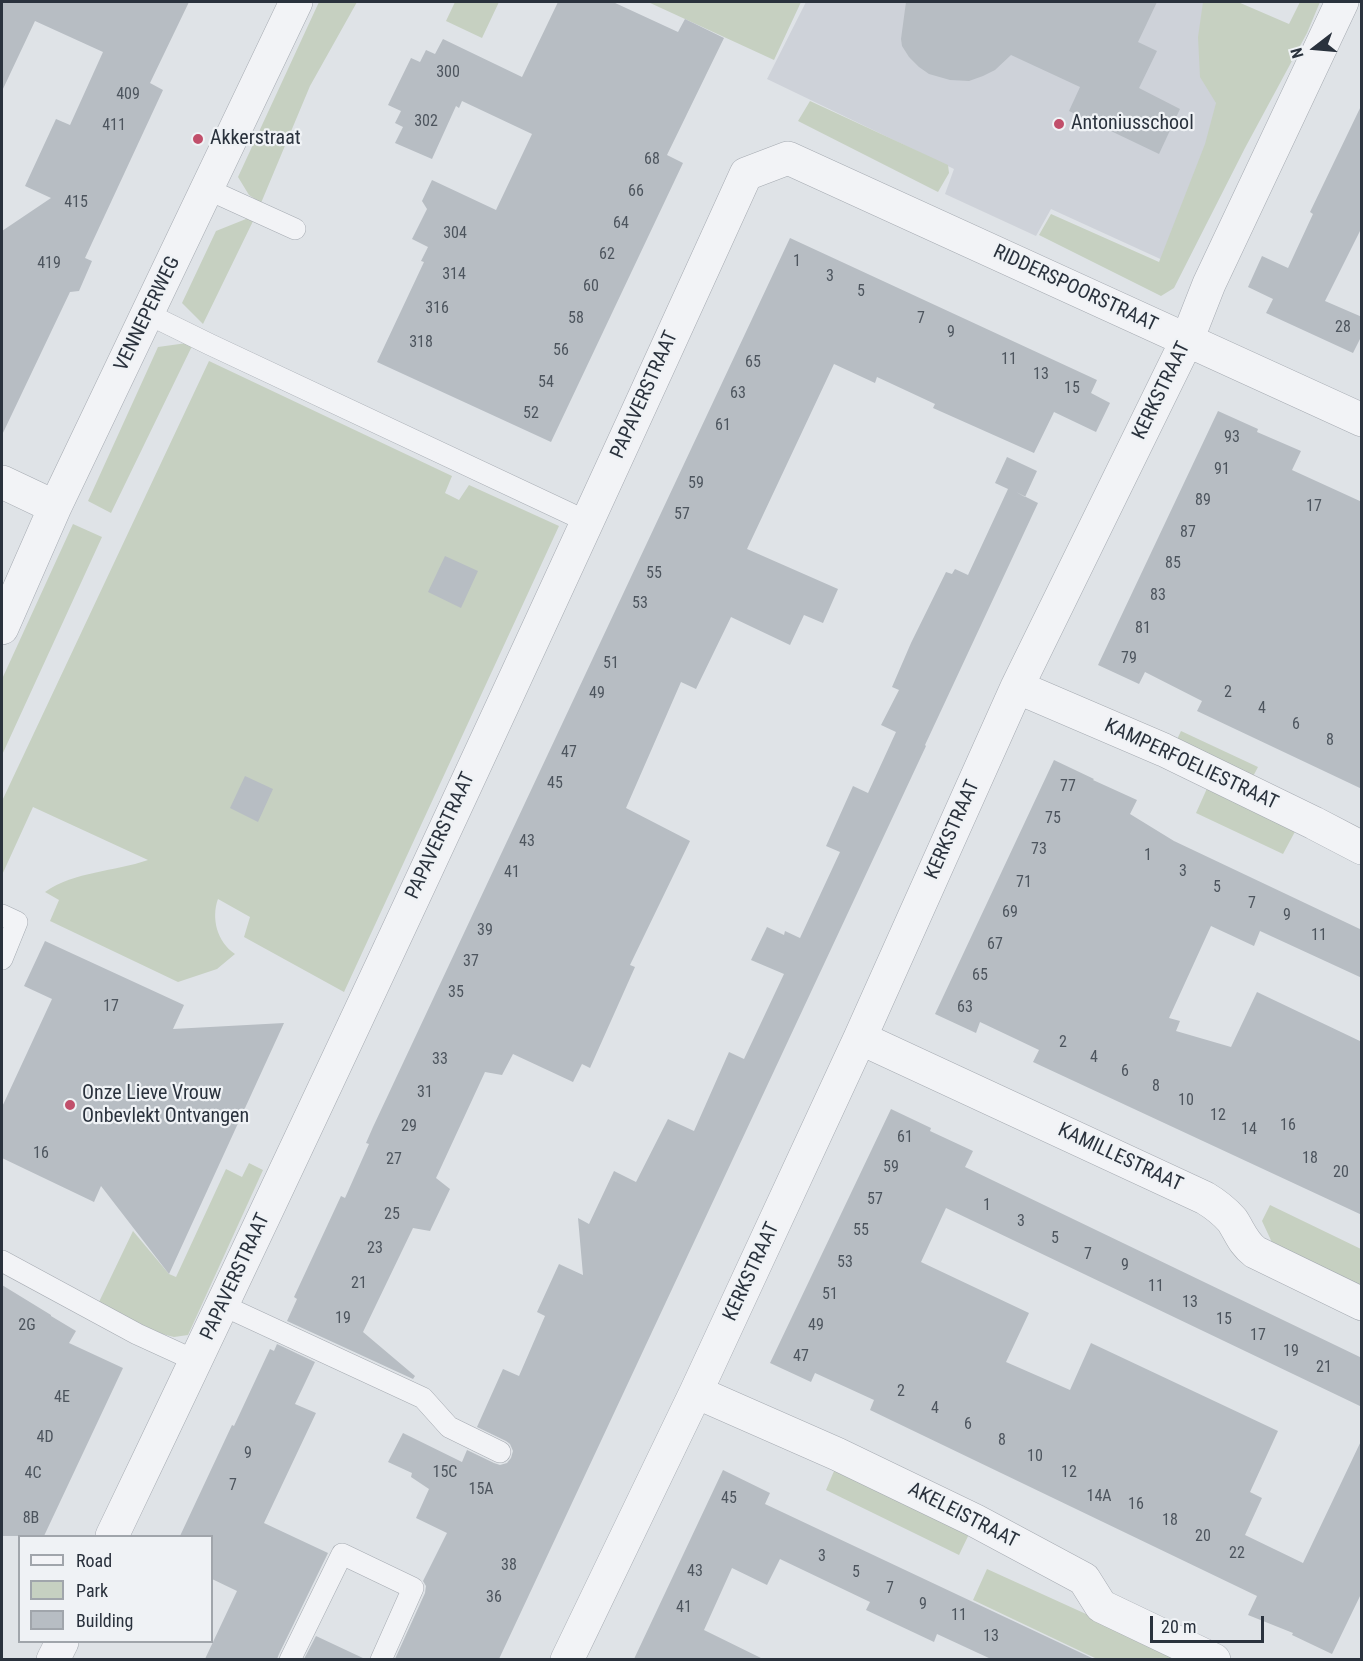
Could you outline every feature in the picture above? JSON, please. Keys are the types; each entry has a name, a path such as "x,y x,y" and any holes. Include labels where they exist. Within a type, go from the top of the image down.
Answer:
{"street":[{"name":"VENNEPERWEG","path":"2,628 55,507 296,2"},
{"name":"KERKSTRAAT","path":"567,1659 696,1392 860,1038 1017,687 1187,340 1209,284 1342,2"},
{"name":"RIDDERSPOORSTRAAT","path":"788,158 1362,420"},
{"name":"PAPAVERSTRAAT","path":"112,1535 588,522 746,174 788,158"},
{"path":"2,482 55,507"},
{"name":"KAMPERFOELIESTRAAT","path":"1017,687 1164,750 1362,848"},
{"name":"KAMILLESTRAAT","path":"860,1038 1205,1198 1226,1213 1244,1244 1255,1252 1362,1304"},
{"name":"AKELEISTRAAT","path":"696,1392 837,1454 974,1520 1084,1578 1101,1606 1214,1659"},
{"path":"53,1659 61,1643"}],"lane":[{"path":"207,189 295,229"},
{"path":"148,314 588,522"},
{"path":"2,915 17,922 2,958"},
{"path":"2,1261 137,1334 196,1360"},
{"path":"222,1305 423,1398 449,1427 501,1452"},
{"path":"290,1659 342,1554 413,1588 381,1659"}],"shaded area":[{"name":"Antoniusschool","path":"806,2 1237,2 1304,33 1180,268 1051,209 1036,236 945,194 954,169 767,79"}],"green space":[{"path":"319,2 357,2 310,86 261,203 249,195 238,177"},
{"path":"455,2 499,2 482,38 446,21"},
{"path":"648,2 801,2 774,60"},
{"path":"1203,2 1238,2 1289,24 1300,2 1320,2 1307,33 1174,288 1161,296 1039,235 1051,214 1159,262 1205,144 1216,103 1200,77 1198,37"},
{"path":"810,101 948,165 949,173 938,192 798,121"},
{"path":"256,215 203,324 182,303 216,231"},
{"path":"194,342 111,513 88,501 158,347"},
{"path":"209,361 452,476 445,493 459,500 469,485 559,526 344,992 244,937 250,917 218,899 215,914 217,929 224,943 235,954 217,969 178,982 50,921 59,900 45,892 69,880 148,860 33,807 2,875 2,801"},
{"path":"73,524 102,537 2,755 2,679"},
{"path":"1181,731 1258,767 1249,784 1173,748"},
{"path":"1209,784 1298,826 1283,854 1196,813"},
{"path":"249,1163 263,1170 188,1335 174,1337 162,1334 98,1304 133,1231 169,1274 176,1277 226,1169 242,1177"},
{"path":"1270,1205 1361,1249 1361,1292 1276,1251 1262,1221"},
{"path":"837,1464 971,1530 959,1555 826,1490"},
{"path":"987,1569 1185,1659 1097,1659 973,1600"}],"building":[{"path":"2,2 189,2 150,83 163,90 85,258 92,261 79,291 70,292 2,435 2,231 51,198 25,186 56,119 70,125 103,52 35,21 2,91"},
{"path":"558,2 613,2 678,32 685,19 724,38 667,155 683,163 551,442 377,362 424,262 421,261 428,247 412,239 427,209 422,201 432,180 496,210 532,134 462,101 459,108 456,106 432,159 395,143 403,127 395,123 401,111 388,105 411,58 420,62 426,50 435,54 443,39 522,77"},
{"path":"906,2 1157,2 1138,42 1157,51 1139,88 1180,109 1159,154 1069,111 1080,87 1011,55 995,70 969,81 950,80 929,74 909,57 902,46"},
{"path":"1362,104 1362,227 1325,301 1362,317 1362,335 1353,353 1266,313 1273,299 1248,287 1262,256 1288,268 1313,214 1310,212"},
{"path":"790,238 1097,380 1091,393 1110,403 1096,432 1054,412 1034,453 933,408 935,404 877,377 875,383 834,364 747,549 838,589 823,623 804,615 790,645 731,617 696,689 681,682 626,808 690,841 630,965 635,967 590,1068 582,1064 573,1082 513,1054 502,1075 485,1072 436,1178 450,1189 430,1231 413,1228 363,1332 415,1376 413,1379 287,1321 297,1299 294,1297 341,1196 345,1198 369,1144 366,1143 373,1127"},
{"path":"1218,411 1258,429 1257,432 1301,451 1292,470 1362,502 1362,789 1197,711 1202,701 1145,672 1139,684 1098,665"},
{"path":"1007,457 1037,471 1025,497 1038,503 499,1659 395,1659 425,1593 426,1586 423,1581 447,1533 416,1518 429,1489 411,1477 412,1473 388,1462 403,1433 462,1462 467,1450 500,1465 507,1463 511,1458 513,1451 510,1444 477,1427 503,1369 519,1376 545,1316 537,1312 559,1264 583,1275 578,1218 589,1224 614,1171 636,1182 668,1119 694,1131 729,1052 744,1059 784,974 751,960 767,927 784,935 785,931 800,938 840,852 826,846 853,786 868,793 896,732 881,725 899,690 892,687 946,572 952,574 955,569 968,575 1008,489 995,483"},
{"path":"445,556 478,571 461,608 428,592"},
{"path":"1054,760 1137,800 1130,814 1174,841 1362,930 1362,978 1260,931 1254,946 1211,926 1169,1018 1180,1021 1176,1031 1231,1047 1257,992 1362,1042 1362,1215 1033,1062 1039,1050 980,1022 976,1033 935,1014"},
{"path":"245,776 273,789 258,822 230,808"},
{"name":"Onze Lieve Vrouw Onbevlekt Ontvangen","path":"45,941 184,1005 173,1029 284,1023 169,1274 101,1186 94,1202 2,1158 2,1107 52,999 24,986"},
{"path":"891,1109 931,1128 930,1131 973,1151 965,1167 1362,1358 1362,1407 946,1208 921,1262 1029,1313 1006,1362 1070,1390 1091,1343 1278,1431 1250,1492 1262,1498 1245,1535 1303,1563 1362,1439 1362,1592 1332,1654 1292,1635 1293,1633 1248,1615 1257,1596 870,1410 874,1400 815,1373 811,1382 770,1363"},
{"path":"2,1285 76,1331 69,1343 123,1368 44,1535 2,1536"},
{"path":"277,1344 315,1362 295,1404 316,1413 264,1523 328,1553 277,1659 205,1659 237,1591 213,1579 213,1535 180,1535 270,1349 274,1351"},
{"path":"723,1470 770,1493 765,1504 1094,1659 991,1659 937,1634 934,1642 866,1610 870,1602 780,1559 767,1585 732,1568 704,1630 763,1659 634,1659"},
{"path":"316,1636 365,1659 304,1659"}],"place":[{"name":"Antoniusschool","path":"1059,124"},
{"name":"Akkerstraat","path":"198,139"},
{"name":"Onze Lieve Vrouw Onbevlekt Ontvangen","path":"70,1105"}]}
